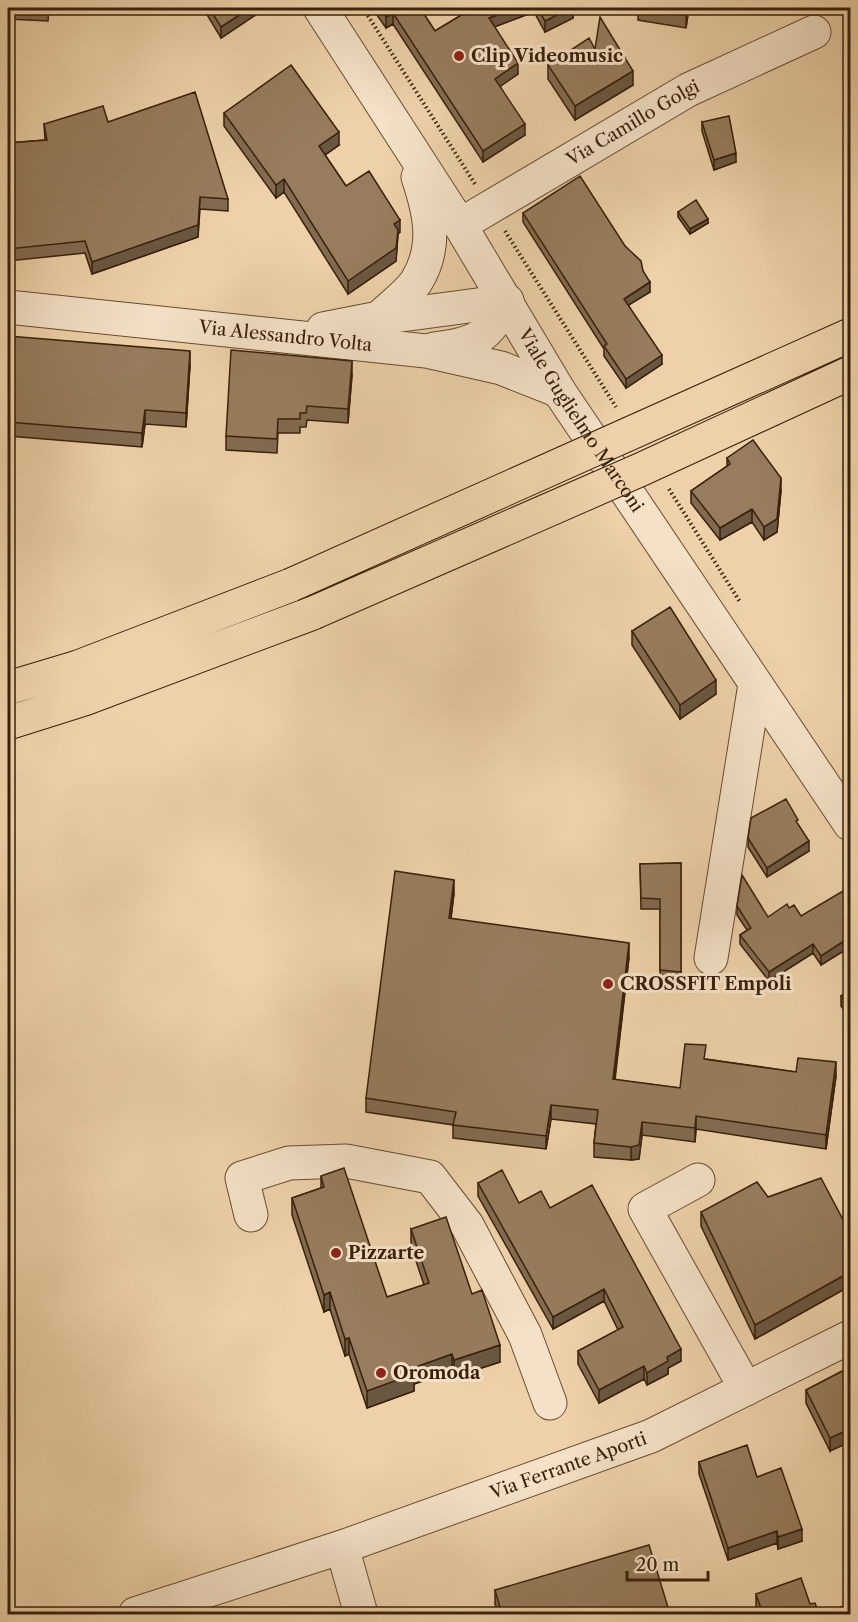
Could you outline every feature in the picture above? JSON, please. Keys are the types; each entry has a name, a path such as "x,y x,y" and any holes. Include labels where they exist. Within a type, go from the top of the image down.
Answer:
{"highway":[{"path":"8,688 78,667 291,585 850,335"},
{"path":"8,723 84,699 313,612 642,469 850,373"}],"street":[{"name":"Viale Guglielmo Marconi","path":"320,8 460,225 559,391 850,824"},
{"name":"Via Camillo Golgi","path":"460,225 688,90 814,32"},
{"path":"379,318 415,283 429,250 431,226 407,141"},
{"path":"292,336 379,318 507,301"},
{"path":"426,351 469,344 484,335 497,321 507,301"},
{"name":"Via Alessandro Volta","path":"8,307 426,351 501,368 559,391"},
{"path":"711,958 754,684"},
{"path":"251,1215 242,1178 289,1163 346,1161 430,1177 472,1235 525,1335 550,1403"},
{"path":"698,1180 645,1209 746,1389"},
{"name":"Via Ferrante Aporti","path":"135,1614 342,1547 651,1436 850,1337"},
{"path":"342,1547 361,1614"}],"path":[{"path":"363,8 623,417"},
{"path":"667,487 743,606"}],"building":[{"path":"48,8 48,11 8,9"},
{"path":"209,8 250,8 221,27"},
{"path":"380,8 420,8 435,31 473,8 517,8 489,18 518,63 495,79 525,124 483,151 393,13 386,17"},
{"path":"537,8 571,8 545,21"},
{"path":"646,8 687,8 686,14"},
{"path":"600,17 633,71 575,106 548,65 589,38 595,49"},
{"path":"291,65 339,132 319,146 346,186 369,171 400,220 394,224 398,230 396,248 348,281 284,179 276,185 224,113"},
{"path":"195,92 228,199 200,197 198,225 92,262 85,241 8,249 8,143 47,140 44,124 103,106 108,122"},
{"path":"729,116 736,153 714,160 702,122"},
{"path":"580,176 625,246 641,261 643,271 650,282 624,299 662,355 626,379 604,346 607,344 523,213"},
{"path":"696,200 708,219 690,229 678,212"},
{"path":"8,336 190,351 186,413 145,410 142,433 8,422"},
{"path":"231,350 352,361 348,409 307,406 306,413 300,413 300,419 278,419 277,439 226,436"},
{"path":"753,440 781,478 777,519 764,527 752,509 720,528 691,491 730,464 727,458"},
{"path":"670,607 716,680 680,705 632,631"},
{"path":"786,799 809,841 767,868 748,838 751,818"},
{"path":"681,863 681,972 660,970 660,899 641,898 640,864"},
{"path":"395,871 454,880 449,918 629,943 613,1079 680,1088 685,1044 706,1045 704,1059 796,1072 798,1058 836,1062 826,1135 696,1116 695,1128 642,1122 639,1145 631,1147 594,1143 598,1110 551,1105 546,1136 453,1125 456,1112 366,1098"},
{"path":"742,875 768,917 787,904 789,908 794,905 801,916 843,891 850,902 850,937 821,956 813,944 769,972 740,935 751,928 737,906"},
{"path":"850,990 850,1010 841,996"},
{"path":"344,1168 387,1297 429,1283 411,1229 446,1217 472,1294 482,1290 500,1345 454,1360 452,1354 413,1368 414,1374 367,1391 349,1338 345,1339 330,1292 324,1295 292,1198 324,1187 321,1176"},
{"path":"502,1170 519,1203 541,1191 550,1208 592,1185 681,1349 667,1357 668,1361 647,1373 644,1366 599,1390 578,1351 623,1327 604,1289 553,1317 478,1183"},
{"path":"821,1178 850,1233 850,1272 755,1325 701,1212 757,1182 768,1197"},
{"path":"850,1367 850,1429 830,1438 806,1390"},
{"path":"747,1445 757,1477 781,1468 802,1529 778,1537 777,1531 728,1548 699,1462"},
{"path":"649,1545 670,1614 502,1614 495,1590"},
{"path":"801,1578 810,1604 815,1603 819,1614 763,1614 756,1594"},
{"path":"850,1604 850,1614 819,1614"}],"place":[{"name":"Clip Videomusic","path":"459,56"},
{"name":"CROSSFIT Empoli","path":"608,984"},
{"name":"Pizzarte","path":"336,1253"},
{"name":"Oromoda","path":"381,1373"}]}
